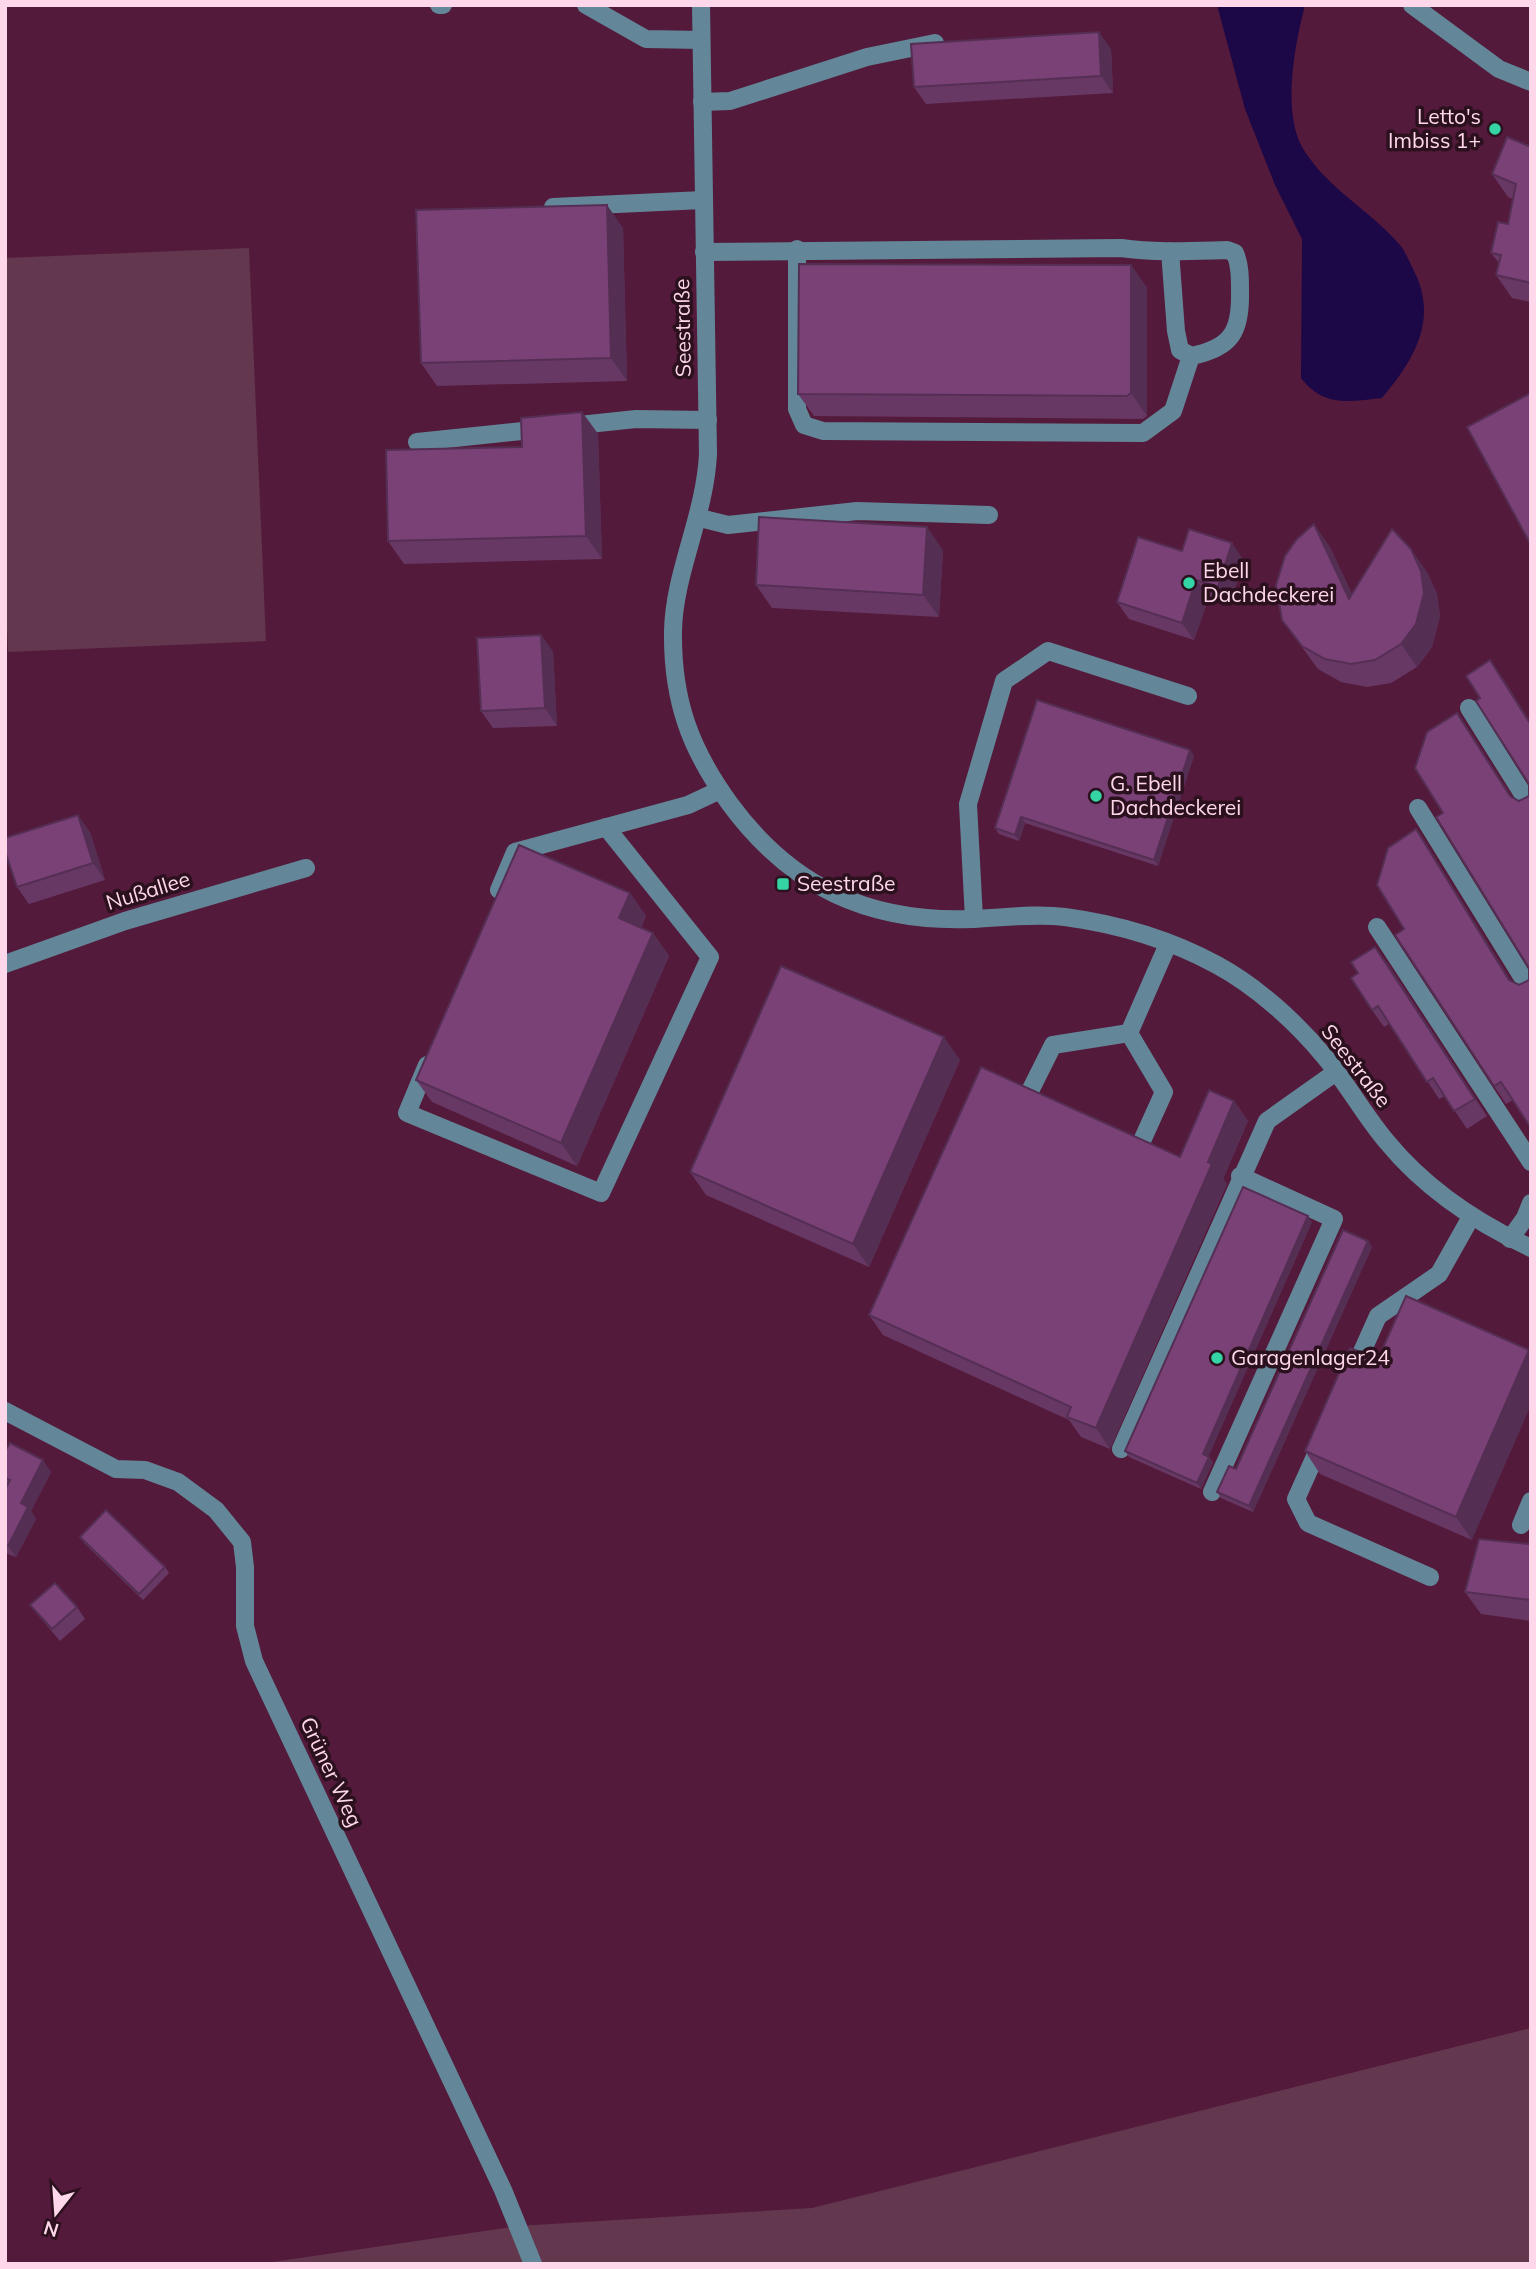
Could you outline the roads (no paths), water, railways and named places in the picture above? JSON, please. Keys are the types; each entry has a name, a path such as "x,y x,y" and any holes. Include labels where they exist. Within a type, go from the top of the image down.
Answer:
{"street":[{"path":"586,5 646,39 701,40"},
{"name":"Seestraße","path":"702,5 707,489 685,568 673,628 680,705 693,747 720,790 755,839 807,881 878,912 940,919 1063,917 1137,932 1218,965 1251,988 1294,1025 1336,1072 1387,1143 1471,1217 1531,1248"},
{"path":"1412,5 1499,69 1531,82"},
{"path":"702,102 730,101 867,57 947,42"},
{"path":"541,207 703,200"},
{"path":"705,252 797,249 1227,250 1235,253 1240,263 1241,319 1231,336 1213,352 1191,356 1180,350 1170,251"},
{"path":"797,249 797,409 804,425 823,432 1143,433 1173,411 1191,356"},
{"path":"417,442 636,419 708,420"},
{"path":"700,518 728,525 857,512 989,515"},
{"path":"974,919 968,804 1004,681 1048,652 1188,696"},
{"path":"1469,708 1531,807"},
{"path":"495,902 515,852 688,805 720,790"},
{"path":"1418,808 1531,991"},
{"path":"433,1051 407,1112 601,1193 710,957 606,827"},
{"name":"Nußallee","path":"5,964 125,922 306,868"},
{"path":"1377,927 1531,1162"},
{"path":"1129,1033 1168,944"},
{"path":"1030,1091 1053,1045 1129,1033"},
{"path":"1129,1033 1164,1092 1141,1143"},
{"path":"1121,1449 1240,1176 1267,1121 1336,1072"},
{"path":"1212,1492 1334,1219 1240,1176"},
{"path":"1510,1239 1525,1218 1531,1203"},
{"path":"1345,1389 1378,1316 1439,1274 1471,1217"},
{"name":"Grüner Weg","path":"5,1411 116,1469 145,1470 178,1482 216,1510 242,1542 246,1567 245,1626 254,1661 503,2190 533,2264"},
{"path":"1329,1426 1296,1499 1308,1523 1430,1577"},
{"path":"1521,1524 1531,1501"}],"place":[{"name":"Letto's Imbiss 1+","path":"1495,129"},
{"name":"Ebell Dachdeckerei","path":"1189,583"},
{"name":"G. Ebell Dachdeckerei","path":"1096,796"},
{"name":"Seestraße","path":"783,884"},
{"name":"Garagenlager24","path":"1217,1358"}]}
